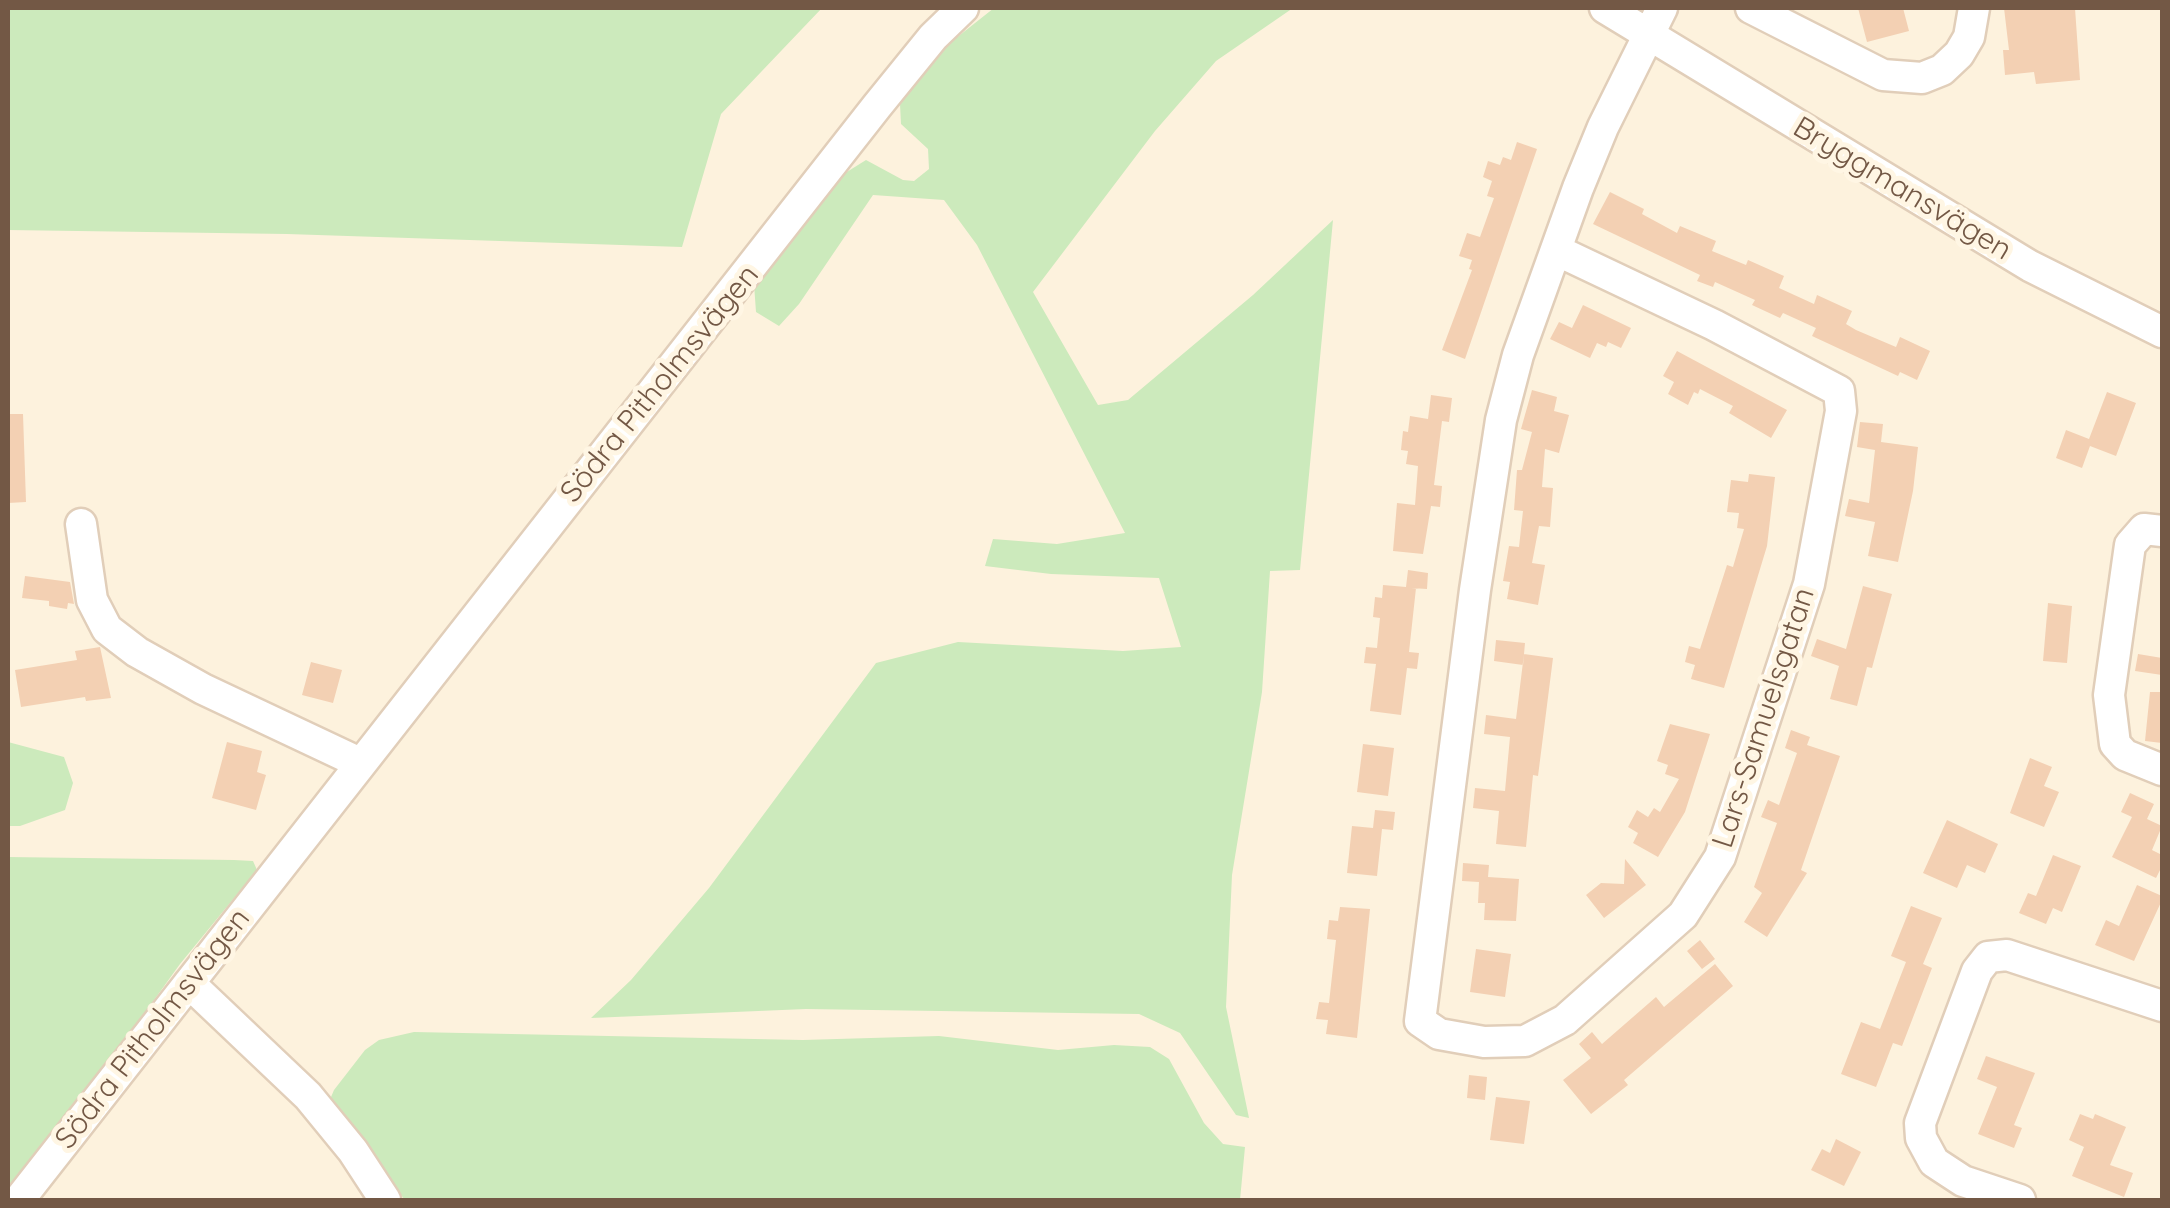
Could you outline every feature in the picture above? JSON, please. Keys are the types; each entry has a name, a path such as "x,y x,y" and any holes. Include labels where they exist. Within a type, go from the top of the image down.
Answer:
{"street":[{"name":"Södra Pitholmsvägen","path":"20,1200 877,106 933,36 963,8"},
{"path":"1605,8 1655,20"},
{"path":"1751,8 1884,75 1922,78 1942,70 1958,54 1969,37 1974,8"},
{"name":"Lars-Samuelsgatan","path":"1558,252 1714,325 1839,391 1841,411 1809,584 1720,856 1683,915 1565,1020 1524,1041 1484,1042 1439,1034 1420,1021 1475,590 1501,420 1518,355 1590,157 1655,20"},
{"name":"Bryggmansvägen","path":"1655,20 2030,266 2162,332"},
{"path":"81,524 92,600 107,629 136,652 203,689 360,763"},
{"path":"2162,532 2144,530 2130,545 2109,695 2114,744 2125,755 2162,770"},
{"path":"2020,1200 1963,1181 1934,1162 1921,1138 1920,1123 1976,971 1988,956 2006,955 2162,1006"},
{"path":"190,983 308,1096 386,1200"}],"green space":[{"path":"8,8 822,8 721,114 682,247 287,234 8,230"},
{"path":"994,8 1293,8 1216,61 1155,131 1033,292 1098,405 1128,400 1253,295 1333,220 1300,570 1270,571 1262,692 1232,875 1226,1007 1249,1118 1236,1115 1180,1033 1139,1014 806,1009 591,1018 631,980 709,888 876,663 958,642 1123,651 1181,647 1159,578 1051,574 985,566 993,539 1057,544 1125,533 977,245 944,200 873,195 799,304 779,326 756,312 754,284 794,238 834,180 866,160 903,180 914,181 929,169 928,149 901,124 900,104 946,46"},
{"path":"8,742 64,757 73,783 65,810 20,826 8,826"},
{"path":"8,857 234,860 253,861 257,870 180,964 56,1136 16,1182 8,1184"},
{"path":"414,1032 803,1040 939,1036 1058,1050 1114,1045 1150,1047 1169,1059 1204,1123 1223,1144 1245,1147 1240,1200 405,1200 328,1104 365,1050 379,1040"}],"building":[{"path":"1858,8 1903,8 1909,31 1867,42"},
{"path":"2004,8 2075,8 2080,80 2036,84 2034,72 2005,75 2003,50 2009,50"},
{"path":"1517,142 1537,149 1465,359 1442,350 1472,270 1472,260 1459,256 1467,233 1480,237 1494,198 1487,196 1492,181 1483,177 1488,161 1500,165 1503,157 1511,160"},
{"path":"1610,192 1644,209 1642,214 1677,233 1680,226 1716,241 1712,251 1746,265 1748,260 1784,276 1779,288 1814,304 1817,295 1852,311 1846,324 1856,330 1896,347 1900,337 1930,351 1917,380 1900,372 1898,376 1812,336 1816,328 1783,313 1780,318 1752,305 1755,300 1715,282 1713,287 1697,281 1700,275 1593,224"},
{"path":"1583,305 1631,328 1621,348 1608,342 1606,347 1597,343 1590,358 1550,339 1559,322 1572,328"},
{"path":"1677,351 1787,410 1771,438 1729,413 1733,406 1700,389 1688,405 1668,394 1674,382 1663,376"},
{"path":"1532,390 1557,397 1554,411 1569,415 1559,453 1545,449 1542,487 1553,488 1550,527 1539,526 1532,563 1545,565 1538,605 1507,599 1510,582 1503,581 1509,546 1519,547 1523,511 1514,510 1517,470 1522,470 1532,432 1521,429"},
{"path":"2107,392 2136,403 2116,456 2090,446 2082,468 2056,458 2066,430 2089,439"},
{"path":"1431,395 1452,398 1449,422 1442,421 1434,485 1442,486 1440,507 1431,506 1423,554 1393,551 1397,503 1415,505 1418,466 1406,464 1408,451 1401,450 1403,431 1408,432 1410,416 1428,419"},
{"path":"8,414 23,414 26,502 8,503"},
{"path":"1860,422 1883,424 1881,442 1918,447 1898,562 1868,556 1875,522 1845,516 1849,499 1869,503 1875,450 1857,447"},
{"path":"1749,474 1775,477 1767,546 1724,688 1691,679 1695,665 1685,662 1689,646 1700,649 1727,565 1733,567 1744,529 1737,528 1739,513 1727,512 1731,480 1748,482"},
{"path":"1408,570 1428,573 1427,589 1416,588 1409,652 1419,653 1417,669 1407,668 1401,715 1370,711 1376,664 1364,663 1366,647 1377,648 1380,618 1373,617 1375,597 1382,598 1383,585 1406,587"},
{"path":"25,576 70,582 74,604 68,603 67,609 49,606 49,601 22,598"},
{"path":"1863,586 1892,594 1857,706 1830,699 1839,666 1811,656 1817,639 1846,649"},
{"path":"2048,603 2072,606 2067,663 2043,661"},
{"path":"1496,640 1525,643 1523,665 1494,661"},
{"path":"100,647 111,698 86,701 85,697 21,707 15,670 77,660 75,651"},
{"path":"1524,654 1553,658 1538,776 1533,775 1526,847 1496,844 1499,811 1473,808 1475,788 1505,791 1510,737 1484,734 1486,715 1516,719"},
{"path":"2138,654 2162,658 2162,675 2135,671"},
{"path":"311,662 342,670 333,703 302,695"},
{"path":"2150,692 2162,692 2162,743 2145,741"},
{"path":"1670,724 1710,734 1685,812 1658,857 1633,843 1638,833 1628,827 1637,810 1648,817 1654,808 1660,812 1679,779 1665,774 1668,765 1657,761"},
{"path":"1791,730 1810,737 1807,745 1840,756 1801,870 1807,873 1767,937 1744,922 1762,893 1754,887 1777,823 1761,817 1768,800 1779,805 1797,753 1785,748"},
{"path":"227,742 262,751 257,772 266,775 256,810 212,798"},
{"path":"1363,744 1394,748 1388,796 1357,792"},
{"path":"2030,758 2052,767 2044,786 2059,792 2044,827 2010,813"},
{"path":"2130,793 2154,804 2147,819 2162,826 2152,850 2162,855 2156,878 2112,857 2132,817 2121,812"},
{"path":"1375,810 1395,812 1393,830 1382,829 1377,876 1347,873 1352,826 1373,828"},
{"path":"1947,820 1998,844 1985,873 1967,865 1957,888 1923,873"},
{"path":"2053,855 2081,866 2062,912 2053,908 2046,924 2019,913 2028,893 2036,896"},
{"path":"1625,859 1646,885 1604,918 1586,895 1601,883 1624,884"},
{"path":"1463,863 1489,865 1488,877 1519,879 1516,921 1484,920 1485,903 1478,903 1479,882 1462,881"},
{"path":"2137,885 2162,896 2162,900 2134,961 2095,945 2106,920 2119,926"},
{"path":"1911,906 1942,918 1923,964 1932,968 1902,1046 1893,1043 1876,1087 1841,1074 1861,1022 1880,1029 1906,962 1891,956"},
{"path":"1340,907 1370,909 1357,1038 1326,1034 1328,1020 1316,1019 1319,1002 1329,1003 1336,940 1327,939 1329,920 1338,921"},
{"path":"1700,940 1715,959 1702,969 1687,951"},
{"path":"1476,949 1511,954 1505,997 1470,992"},
{"path":"1715,964 1733,986 1624,1080 1628,1085 1591,1114 1563,1080 1591,1058 1579,1044 1592,1032 1602,1044 1656,997 1664,1007"},
{"path":"1986,1056 2035,1073 2014,1125 2022,1128 2014,1148 1978,1134 1997,1087 1977,1079"},
{"path":"1469,1075 1487,1077 1485,1100 1467,1098"},
{"path":"1496,1097 1530,1101 1524,1144 1490,1140"},
{"path":"2080,1114 2093,1119 2095,1114 2126,1127 2110,1165 2133,1173 2124,1197 2072,1176 2084,1147 2069,1140"},
{"path":"1836,1139 1861,1152 1844,1186 1811,1170 1822,1149 1830,1153"}]}
